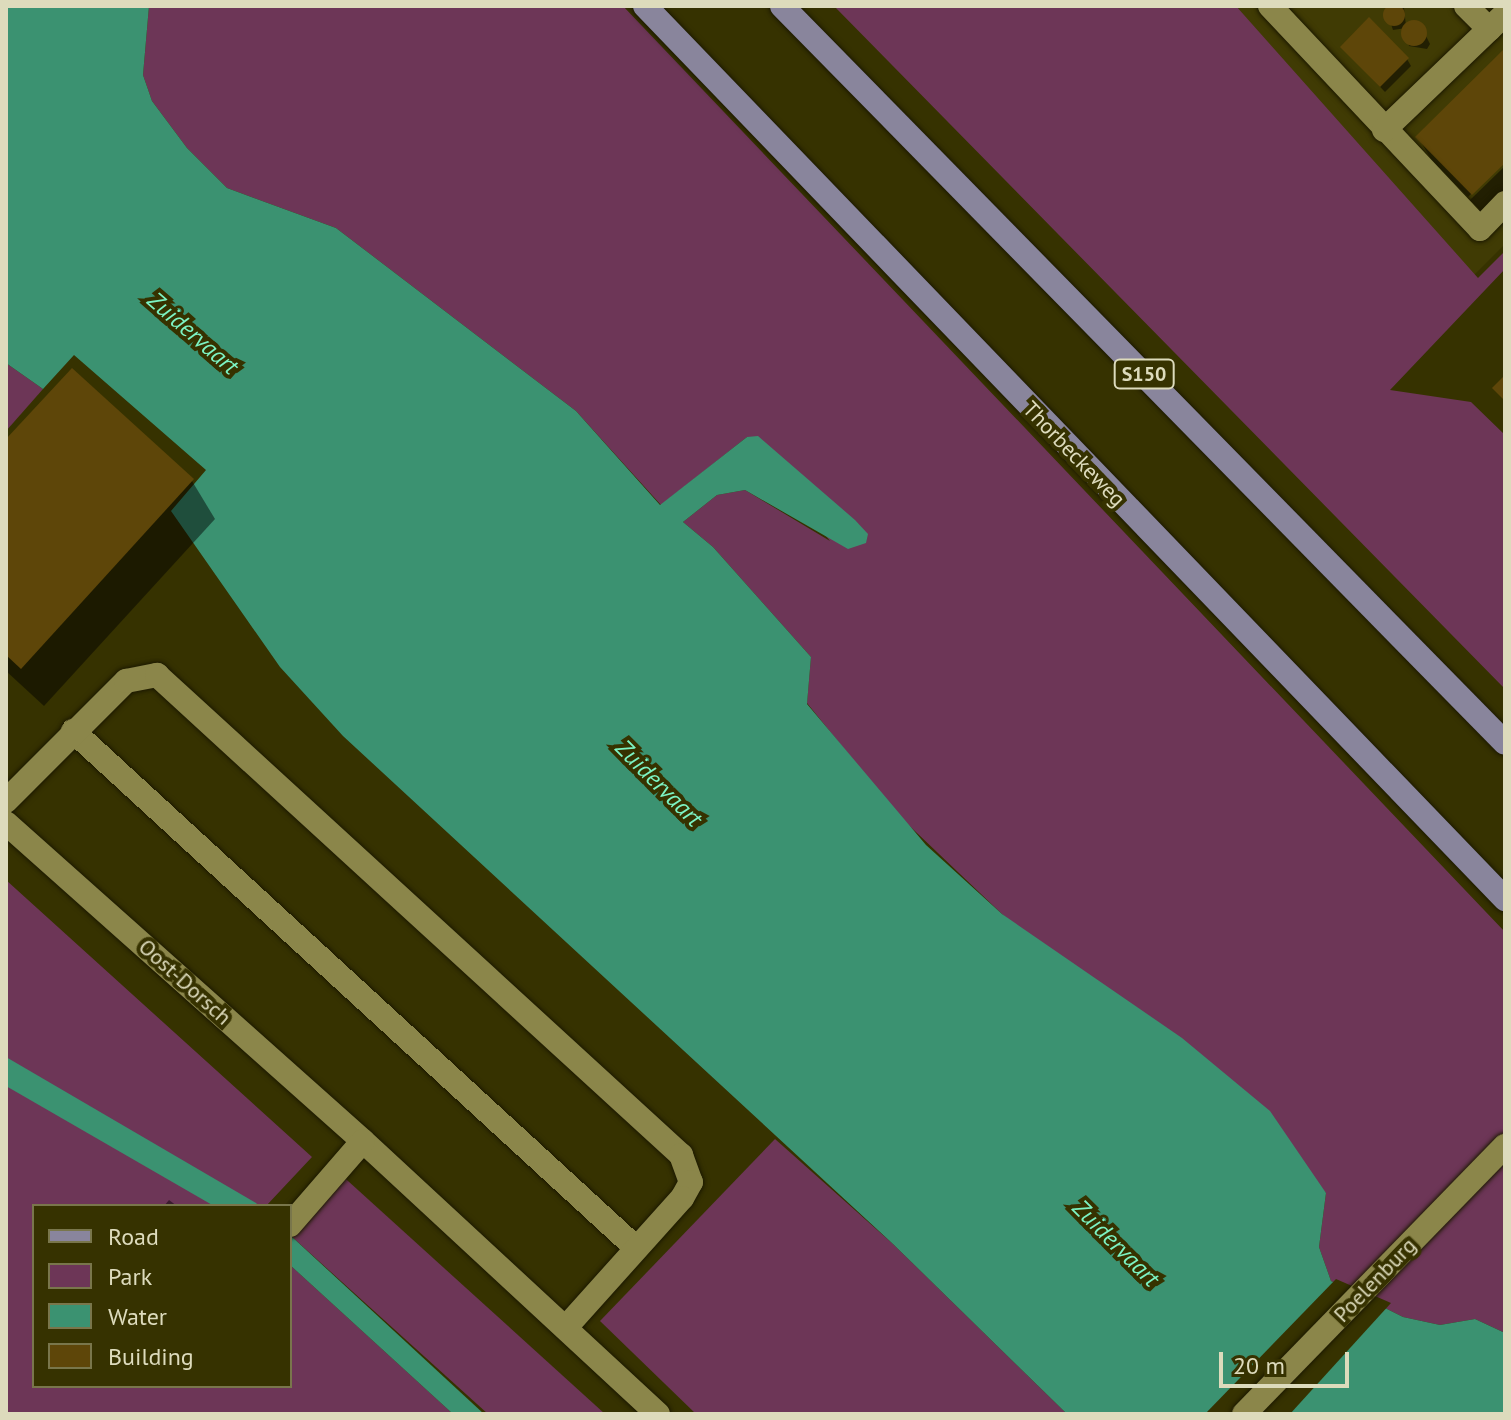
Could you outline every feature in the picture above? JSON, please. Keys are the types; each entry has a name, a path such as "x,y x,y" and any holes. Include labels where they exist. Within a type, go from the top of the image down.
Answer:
{"main road":[{"name":"Thorbeckeweg","path":"645,6 1505,899"},
{"name":"S150","path":"782,6 1505,743"}],"street":[{"path":"1270,6 1480,229 1505,203"},
{"path":"1384,130 1497,22 1466,6"},
{"path":"6,801 126,681 143,674 170,683 681,1155 691,1182 567,1326"},
{"path":"73,731 636,1248"},
{"name":"Oost-Dorsch","path":"6,823 363,1141 567,1326 658,1414"},
{"path":"292,1223 363,1141"},
{"name":"Poelenburg","path":"1244,1414 1505,1146"}],"shaded area":[{"path":"1000,6 1505,6 1505,244 1369,380"}],"green space":[{"path":"149,6 623,6 1505,932 1505,1333 1475,1319 1440,1325 1403,1317 1331,1281 1319,1247 1326,1193 1002,914 896,813 807,703 811,657 713,547 683,522 717,495 745,490 830,541 747,437 661,505 576,411 336,228 227,188 187,148 152,101 143,75"},
{"path":"834,6 1236,6 1478,278 1505,251 1505,269 1390,390 1471,402 1505,435 1505,689"},
{"path":"6,363 43,389 6,431"},
{"path":"6,880 312,1157 268,1204 32,1204 32,1388 292,1388 292,1267 453,1414 6,1414"},
{"path":"775,1139 893,1244 1067,1414 696,1414 600,1321"},
{"path":"337,1171 605,1414 488,1414 292,1237 292,1232"}],"water":[{"name":"Zuidervaart","path":"6,6 149,6 143,75 152,101 187,148 227,188 336,228 576,411 660,505 747,437 758,436 855,520 868,534 866,543 848,549 745,490 717,495 683,522 713,547 811,657 807,704 926,845 1002,914 1182,1038 1270,1111 1326,1193 1319,1247 1331,1281 1403,1317 1440,1325 1475,1319 1505,1333 1505,1414 1067,1414 893,1244 343,736 280,667 171,511 206,470 74,355 43,389 6,363"},
{"path":"6,1057 257,1204 211,1204 6,1086"},
{"path":"292,1237 484,1414 453,1414 292,1267"}],"pier":[{"path":"1336,1279 1391,1303 1290,1414 1205,1414"}],"building":[{"path":"1390,4 1398,4 1405,15 1398,26 1390,26 1383,19 1383,11"},
{"path":"1369,17 1409,58 1380,87 1340,47"},
{"path":"1414,20 1423,24 1427,33 1423,42 1414,46 1405,42 1401,33 1405,24"},
{"path":"1505,48 1505,163 1472,195 1415,137"},
{"path":"72,368 194,479 21,669 6,655 6,439"},
{"path":"1505,375 1505,401 1492,388"}]}
